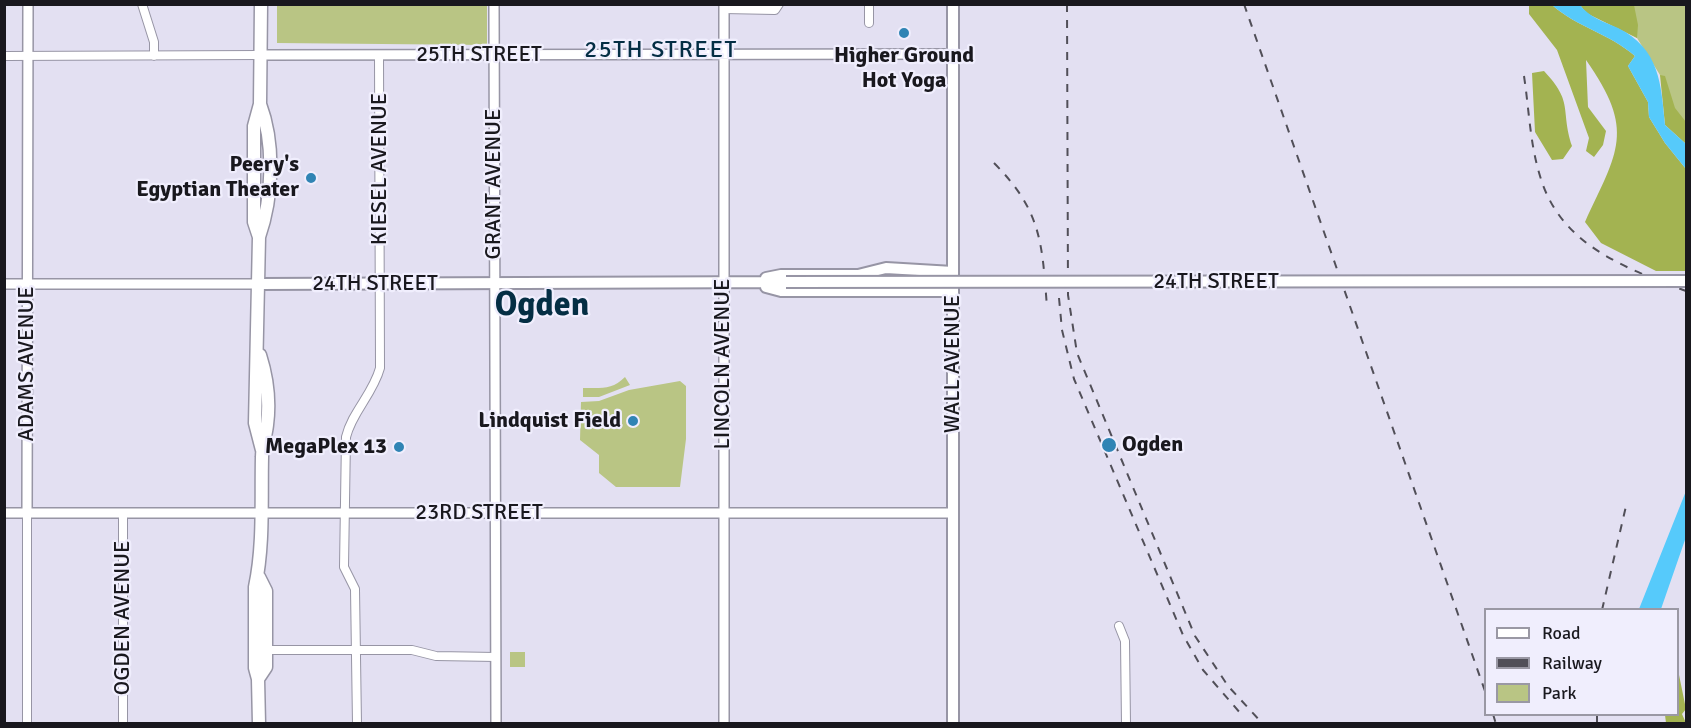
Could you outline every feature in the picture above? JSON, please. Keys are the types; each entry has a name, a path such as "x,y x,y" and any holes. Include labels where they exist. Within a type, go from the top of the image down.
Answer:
{"main road":[{"path":"258,723 255,587 259,577 262,450 267,423 266,376 258,351 259,237 254,222 254,126 260,104 261,4"},
{"name":"WALL AVENUE","path":"952,4 953,723"},
{"name":"24TH STREET","path":"745,282 781,275 858,275 886,268 939,269 954,272"},
{"name":"24TH STREET","path":"259,284 1686,281"},
{"name":"24TH STREET","path":"745,282 781,291 953,291"},
{"path":"258,679 266,670 267,591 259,577"}],"street":[{"name":"ADAMS AVENUE","path":"27,723 28,4"},
{"path":"142,4 154,42 154,56"},
{"name":"GRANT AVENUE","path":"494,4 496,723"},
{"path":"724,7 775,10 779,4"},
{"path":"869,4 869,23"},
{"name":"LINCOLN AVENUE","path":"724,7 724,723"},
{"name":"25TH STREET","path":"4,56 952,54"},
{"name":"KIESEL AVENUE","path":"357,723 355,589 344,567 345,513 349,426 377,382 380,369 379,55"},
{"name":"24TH STREET","path":"4,284 259,284"},
{"name":"23RD STREET","path":"4,513 953,513"},
{"name":"OGDEN AVENUE","path":"123,513 123,723"},
{"path":"1119,626 1125,641 1126,723"},
{"path":"266,650 412,650 441,657 496,657"}],"green space":[{"path":"277,5 487,5 487,45 277,43"},
{"path":"1529,5 1552,5 1635,56 1628,66 1648,102 1649,117 1665,143 1686,169 1686,271 1656,271 1601,243 1585,222 1606,177 1617,141 1612,105 1602,84 1586,60 1588,107 1606,131 1603,145 1594,157 1586,151 1589,138 1557,50 1529,14"},
{"path":"1580,5 1686,5 1686,144 1660,75 1637,38"},
{"path":"1580,5 1634,5 1638,25 1637,38 1586,13"},
{"path":"1544,71 1559,91 1565,106 1572,146 1563,159 1552,160 1535,132 1532,73"},
{"path":"1660,75 1665,76 1675,108 1686,122 1686,144 1665,125"},
{"path":"625,377 630,385 599,397 583,397 583,388 611,386"},
{"name":"Lindquist Field","path":"680,381 686,386 686,439 680,487 616,487 599,473 599,455 580,440 581,402 599,401 629,390"},
{"path":"510,652 525,652 525,667 510,667"},
{"path":"1679,675 1686,709 1682,714 1686,723 1666,723 1665,716 1679,716"}],"water":[{"path":"1552,5 1580,5 1592,16 1618,28 1642,46 1656,69 1665,125 1686,144 1686,169 1665,143 1649,117 1648,102 1628,66 1635,56"},
{"path":"1686,491 1686,537 1661,608 1639,608"}],"railway":[{"path":"1067,4 1068,295 1077,353 1195,636 1228,686 1263,724"},
{"path":"1244,4 1484,688"},
{"path":"1524,76 1532,139 1540,176 1550,200 1563,220 1579,237 1618,263 1686,291"},
{"path":"994,163 1022,197 1037,229 1041,246 1047,307"},
{"path":"1059,298 1062,330 1074,379 1183,635 1203,670 1241,714"},
{"path":"1602,608 1626,506"},
{"path":"1494,716 1496,724"},
{"path":"1597,716 1597,724"}],"place":[{"name":"Higher Ground Hot Yoga","path":"904,33"},
{"name":"Peery's Egyptian Theater","path":"311,178"},
{"name":"Lindquist Field","path":"633,421"},
{"name":"Ogden","path":"1109,445"},
{"name":"MegaPlex 13","path":"399,447"}],"district":[{"name":"25TH STREET","path":"661,51"},
{"name":"Ogden","path":"542,306"}]}
